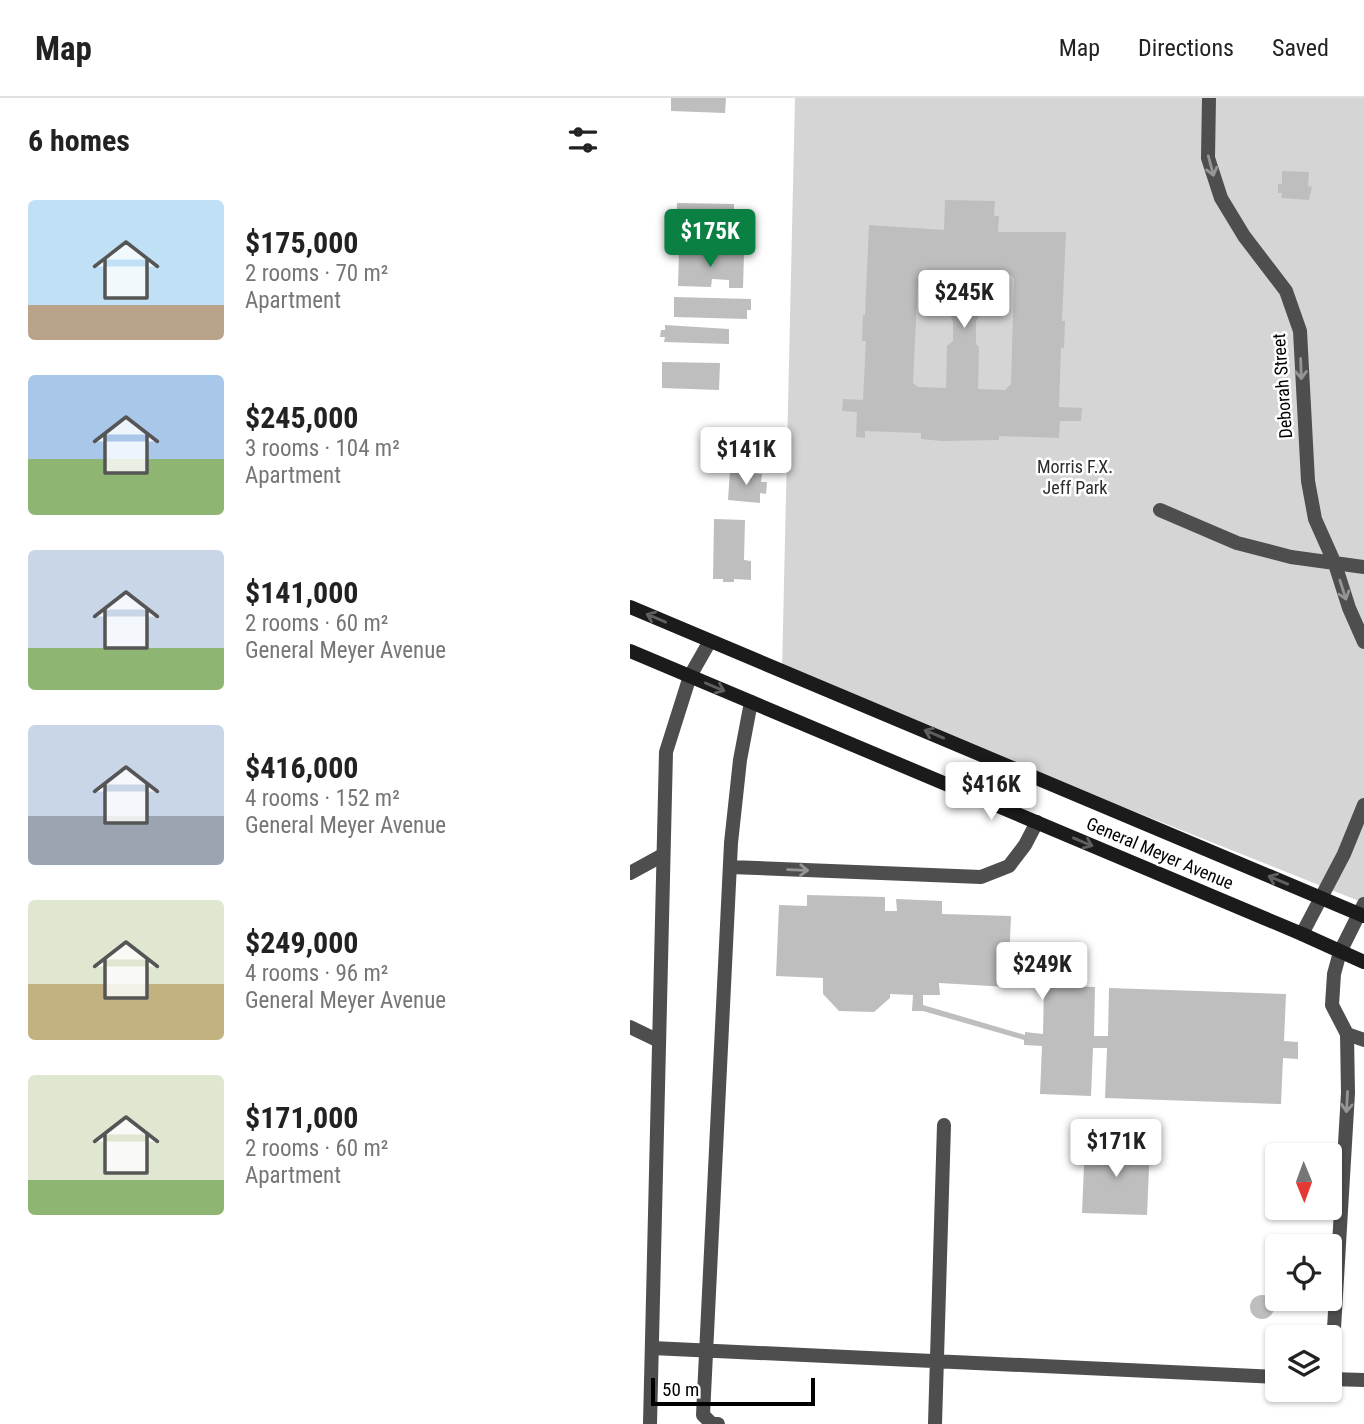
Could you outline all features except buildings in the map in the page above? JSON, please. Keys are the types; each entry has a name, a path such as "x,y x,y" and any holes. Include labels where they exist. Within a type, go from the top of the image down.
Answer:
{"main road":[{"name":"General Meyer Avenue","path":"630,607 1321,899 1362,911"},
{"name":"General Meyer Avenue","path":"630,651 1302,933 1364,962"}],"street":[{"name":"Deborah Street","path":"1209,98 1208,158 1221,198 1244,236 1286,291 1300,331 1308,481 1315,519 1364,642"},
{"path":"1160,510 1237,543 1291,557 1364,567"},
{"path":"650,1424 666,751 690,676 710,641"},
{"path":"718,1424 712,1424 703,1415 730,867 740,760 751,702"},
{"path":"1302,933 1344,854 1364,805"},
{"path":"730,867 981,877 1009,866 1027,842 1037,822"},
{"path":"630,873 663,855"},
{"path":"1333,1325 1348,1093 1347,1034 1332,1005 1334,974 1340,952 1362,911"},
{"path":"630,1027 659,1041"},
{"path":"1347,1034 1364,1040"},
{"path":"935,1424 944,1125"},
{"path":"652,1348 1265,1376"},
{"path":"1342,1379 1364,1380"}],"green space":[{"name":"Morris F.X. Jeff Park","path":"795,98 1364,98 1364,903 782,671"}]}
